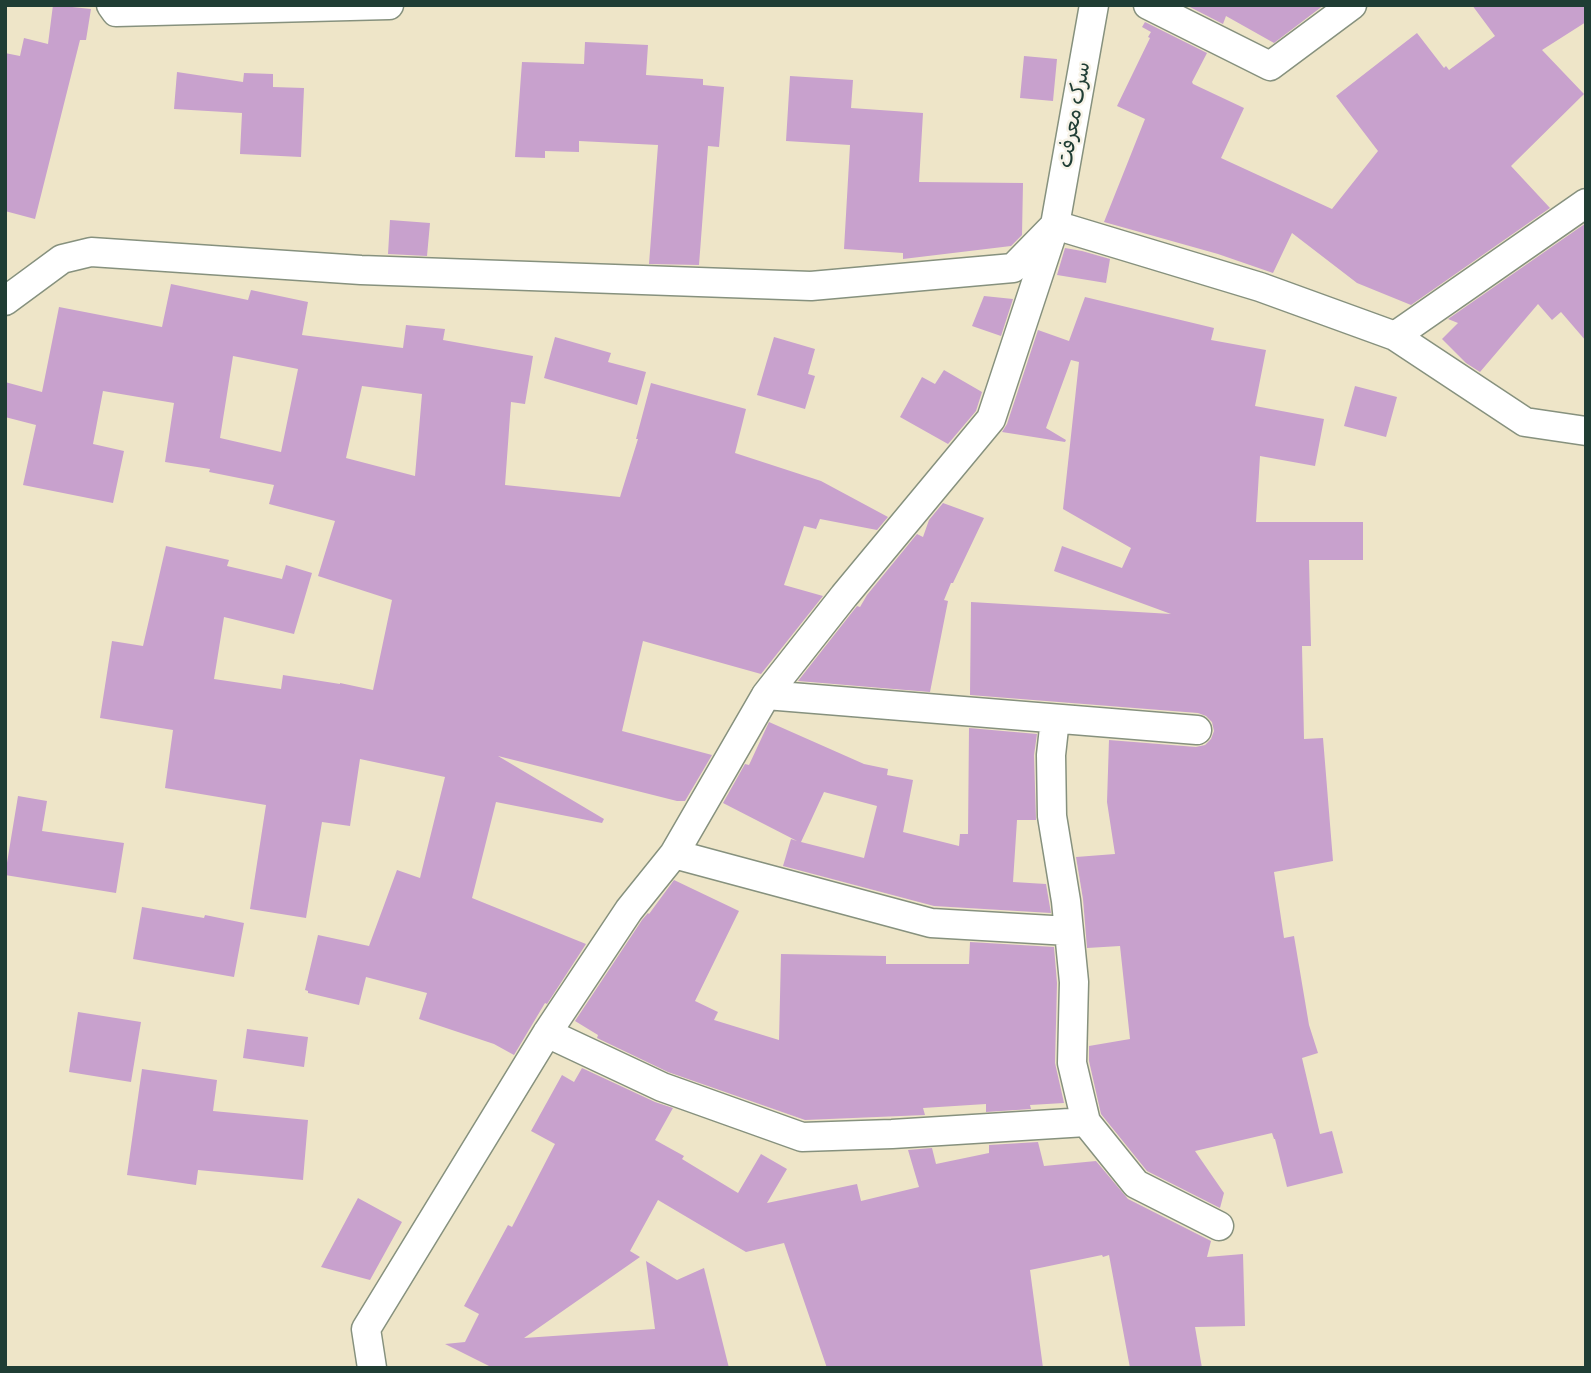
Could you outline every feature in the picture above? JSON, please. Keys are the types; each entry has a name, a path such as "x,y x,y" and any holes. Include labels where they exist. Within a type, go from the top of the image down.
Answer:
{"street":[{"path":"111,5 116,12 388,5"},
{"name":"سرک معرفت","path":"372,1368 366,1329 547,1033 629,911 674,853 766,695 990,419 1055,225 1094,5"},
{"path":"1150,6 1270,66 1352,5"},
{"path":"1395,336 1586,203"},
{"path":"5,301 62,259 91,252 361,270 811,286 1013,268 1055,225 1260,288 1395,336 1525,422 1586,431"},
{"path":"766,695 1197,730"},
{"path":"1055,719 1051,755 1052,816 1074,982 1072,1063 1086,1122 1136,1184 1219,1226"},
{"path":"674,853 930,923 1069,931"},
{"path":"547,1033 662,1087 802,1137 1086,1122"}],"building":[{"path":"53,5 91,9 86,40 80,40 35,219 5,211 5,53 20,56 24,38 48,44"},
{"path":"1186,5 1324,5 1274,43 1226,16 1223,24"},
{"path":"1472,5 1586,5 1586,22 1542,50 1584,94 1511,166 1550,208 1411,305 1357,283 1292,233 1273,273 1218,254 1104,222 1145,119 1117,106 1150,38 1148,37 1151,32 1142,27 1145,22 1207,53 1193,84 1244,108 1221,158 1332,209 1378,151 1336,96 1417,33 1444,68 1446,66 1449,70 1495,36"},
{"path":"585,42 648,45 646,75 703,79 703,85 724,87 719,147 708,146 699,265 649,264 658,145 579,141 579,152 545,151 545,158 515,157 522,62 584,64"},
{"path":"1024,56 1057,59 1053,101 1020,98"},
{"path":"177,72 243,82 244,73 273,74 273,87 304,88 301,157 240,154 242,113 174,109"},
{"path":"790,76 853,80 851,108 923,113 919,182 1023,183 1022,235 1011,246 903,259 903,253 844,249 850,145 786,141"},
{"path":"390,220 430,223 427,256 388,254"},
{"path":"1586,223 1586,341 1561,312 1552,320 1538,304 1480,372 1466,363 1442,339 1458,323 1448,319"},
{"path":"1065,248 1110,259 1106,283 1057,275"},
{"path":"171,284 248,300 251,290 308,302 302,335 403,348 406,325 445,329 443,340 533,356 525,404 511,402 505,485 620,497 638,439 651,383 746,409 735,453 821,481 888,517 877,530 820,519 816,529 804,526 784,585 823,596 761,674 643,641 622,731 712,755 685,801 498,756 604,819 602,823 496,802 472,898 586,944 547,1004 545,1003 514,1055 494,1044 419,1019 427,993 366,977 359,1005 305,990 318,935 369,946 397,870 420,878 445,777 360,759 350,826 322,822 306,918 250,909 266,805 165,788 173,730 100,718 112,641 143,646 166,546 229,560 227,566 282,579 286,565 312,573 294,634 224,617 214,679 281,689 283,675 373,690 392,600 318,576 335,521 269,504 274,485 209,472 210,469 165,462 174,403 103,391 93,444 124,451 113,503 23,485 36,425 5,417 5,382 42,392 59,307 162,327","holes":["233,356 298,369 281,452 220,438","362,386 422,394 415,476 346,458"]},
{"path":"984,296 1013,299 1001,336 972,326"},
{"path":"1085,297 1214,328 1211,340 1266,350 1255,406 1324,419 1315,466 1260,456 1256,522 1363,522 1363,560 1309,560 1311,646 1302,646 1304,739 1323,738 1333,861 1274,872 1284,938 1294,936 1309,1025 1318,1053 1302,1058 1320,1134 1332,1131 1343,1173 1287,1187 1272,1133 1195,1151 1224,1193 1220,1208 1147,1171 1101,1114 1089,1061 1089,1046 1130,1039 1120,946 1087,948 1076,857 1115,854 1107,802 1109,740 1196,747 1205,745 1211,739 1214,731 1212,722 1198,713 970,695 971,602 1171,614 1054,571 1062,546 1122,568 1131,548 1063,509 1079,362 1071,360 1046,428 1066,440 1065,442 1002,432 1038,330 1069,341"},
{"path":"555,337 611,353 608,362 646,372 637,405 544,378"},
{"path":"774,337 815,349 808,374 815,376 805,409 757,395"},
{"path":"944,370 982,392 976,411 948,444 900,417 922,377 935,384"},
{"path":"1355,386 1397,397 1386,437 1344,426"},
{"path":"943,503 984,518 944,600 948,601 930,692 798,681 917,534 923,537 929,520"},
{"path":"769,722 864,764 888,769 887,775 913,780 903,832 959,846 960,834 968,834 969,728 1037,734 1034,755 1036,820 1017,820 1013,882 1046,884 1051,913 934,906 783,866 791,839 797,841 723,803 745,764 749,765","holes":["824,792 877,806 864,858 801,842"]},
{"path":"18,796 47,801 42,831 124,843 116,893 5,875"},
{"path":"674,880 739,911 695,1001 718,1012 714,1020 779,1040 781,954 886,956 886,964 969,964 970,942 1054,947 1057,983 1055,1063 1064,1103 1030,1105 1031,1109 986,1112 986,1104 923,1108 925,1115 805,1120 668,1072 597,1038 598,1035 575,1021 642,920"},
{"path":"142,907 244,923 234,977 133,959"},
{"path":"78,1012 141,1022 131,1082 69,1072"},
{"path":"247,1029 308,1037 304,1067 243,1058"},
{"path":"582,1068 673,1108 655,1140 684,1156 682,1159 738,1193 761,1154 787,1169 767,1203 857,1184 861,1201 919,1187 908,1150 932,1148 936,1164 989,1153 989,1145 1038,1142 1044,1166 1096,1161 1128,1199 1211,1241 1207,1257 1243,1254 1245,1326 1195,1327 1202,1368 1130,1368 1109,1255 1102,1255 1030,1270 1043,1368 827,1368 784,1243 746,1252 658,1200 630,1251 640,1257 524,1338 655,1329 646,1261 677,1280 704,1268 729,1368 493,1368 445,1344 465,1342 479,1314 464,1306 508,1225 512,1227 555,1144 531,1131 562,1075 574,1082"},
{"path":"142,1069 217,1080 213,1111 308,1120 303,1180 198,1170 196,1185 127,1175"},
{"path":"358,1198 402,1222 370,1280 321,1267"}]}
